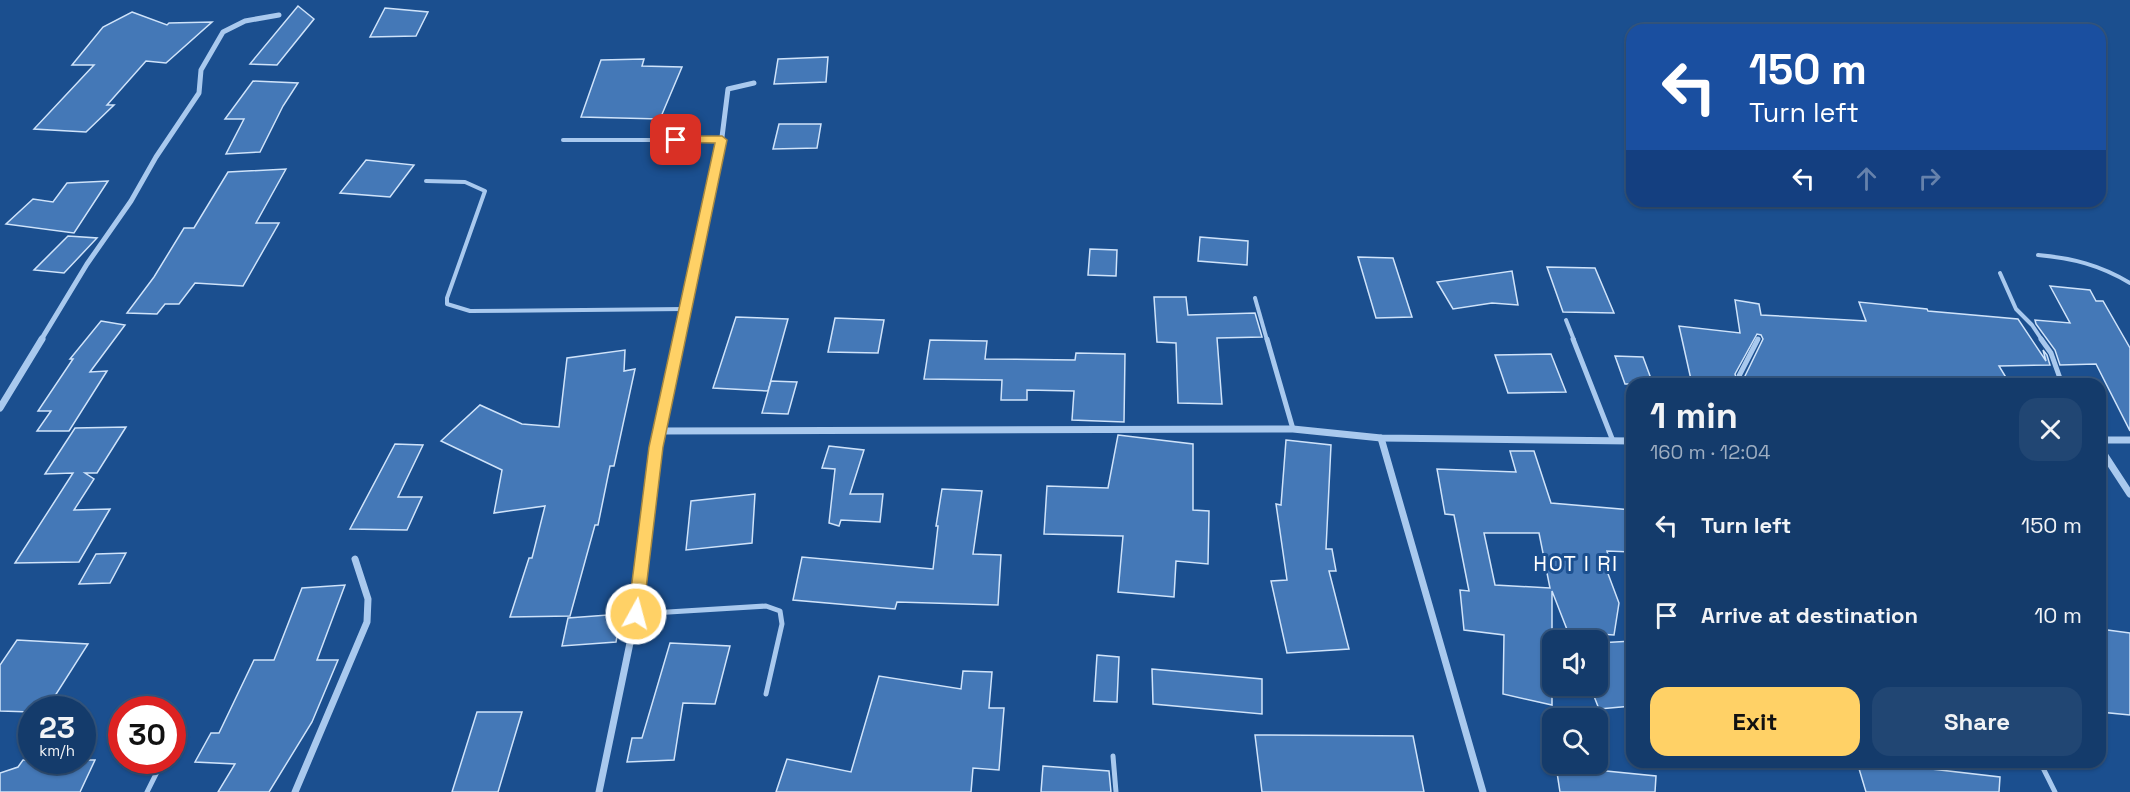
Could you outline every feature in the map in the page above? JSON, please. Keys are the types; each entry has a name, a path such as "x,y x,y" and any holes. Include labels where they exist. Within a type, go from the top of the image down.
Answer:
{"street":[{"path":"0,408 87,264 131,201 156,157 199,93 201,70 223,32 245,21 279,15"},
{"path":"599,792 636,614 659,431 722,140 728,89 754,83"},
{"path":"659,431 1293,429 1380,438 1626,441"},
{"path":"1380,438 1483,792"},
{"path":"2106,440 2130,440"},
{"path":"2106,457 2130,495"},
{"path":"295,792 367,621 368,599 355,559"}],"lane":[{"path":"563,140 722,140"},
{"path":"426,181 467,182 477,184 485,191 447,298 447,304 455,309 470,312 618,308 685,309"},
{"path":"2038,255 2083,259 2130,283"},
{"path":"2000,273 2016,309 2032,325 2051,354 2060,378"},
{"path":"1255,298 1293,429"},
{"path":"1566,320 1613,441"},
{"path":"1740,378 1739,376 1758,339"},
{"path":"636,614 766,606 780,611 782,624 766,694"},
{"path":"1113,756 1116,792"},
{"path":"2043,768 2055,792"},
{"path":"147,792 156,774"}],"building":[{"path":"298,6 314,19 277,65 250,64"},
{"path":"385,8 428,12 416,36 370,37"},
{"path":"132,12 167,25 169,23 212,22 166,63 146,61 107,105 114,105 86,132 34,129 94,65 72,65 103,27"},
{"path":"828,57 826,82 774,84 778,59"},
{"path":"644,59 642,66 682,67 660,119 581,117 601,60"},
{"path":"253,81 298,83 283,106 260,152 226,154 244,119 225,119"},
{"path":"779,124 821,124 817,148 773,149"},
{"path":"366,160 414,165 390,197 340,193"},
{"path":"286,169 256,223 279,223 243,286 195,283 179,304 165,304 157,314 127,313 154,277 184,228 194,228 228,172"},
{"path":"108,181 74,233 6,224 33,199 53,202 67,183"},
{"path":"68,236 97,238 64,273 34,270"},
{"path":"1200,237 1248,241 1247,265 1198,261"},
{"path":"1090,249 1117,250 1116,276 1088,275"},
{"path":"1358,257 1393,258 1412,317 1376,318"},
{"path":"1547,267 1595,268 1614,313 1563,312"},
{"path":"1512,271 1518,305 1492,303 1453,309 1437,282"},
{"path":"2050,286 2090,290 2096,301 2103,301 2130,348 2130,431 2106,384 2106,378 2103,378 2096,364 2060,365 2055,350 2035,320 2070,323"},
{"path":"1154,297 1186,297 1188,315 1255,313 1262,337 1217,338 1222,404 1178,403 1176,343 1157,342"},
{"path":"1735,300 1759,304 1761,315 1866,321 1859,302 1927,309 1928,311 2018,319 2046,361 2043,350 2047,355 2050,365 1999,366 2006,378 1746,378 1763,339 1757,334 1735,374 1736,378 1691,378 1679,326 1740,333"},
{"path":"736,317 788,319 768,391 713,388"},
{"path":"835,318 884,320 878,353 828,352"},
{"path":"101,321 125,325 90,372 107,371 69,431 37,431 51,411 38,411 73,359 70,359"},
{"path":"930,340 987,341 985,359 1075,360 1076,353 1125,354 1124,422 1072,420 1074,391 1027,390 1027,400 1001,400 1002,380 924,379"},
{"path":"625,350 624,371 635,369 614,466 610,466 598,525 595,525 570,616 510,617 529,558 532,558 545,506 494,513 502,470 441,441 480,405 522,424 559,427 567,358"},
{"path":"1551,354 1566,392 1508,393 1495,355"},
{"path":"1615,356 1643,357 1651,378 1626,378 1625,384"},
{"path":"771,381 797,382 788,414 762,413"},
{"path":"126,427 97,473 85,473 94,479 74,510 110,509 79,562 15,563 73,473 45,474 75,428"},
{"path":"1118,435 1193,444 1193,510 1209,511 1208,564 1176,561 1174,597 1118,592 1123,536 1044,534 1047,486 1108,488"},
{"path":"1286,440 1331,445 1326,549 1332,549 1336,571 1329,571 1349,649 1287,653 1271,581 1287,580 1276,504 1281,505"},
{"path":"395,444 423,445 398,497 422,497 407,530 350,529"},
{"path":"829,446 864,450 850,494 883,494 880,522 841,520 839,526 829,523 835,469 822,468"},
{"path":"1510,451 1534,451 1551,503 1626,509 1626,552 1607,551 1608,555 1601,555 1619,603 1614,635 1608,635 1608,630 1567,630 1552,591 1552,630 1542,630 1542,696 1552,696 1552,705 1503,694 1504,635 1464,630 1460,590 1469,591 1454,515 1445,514 1437,469 1516,472","holes":["1484,533 1539,533 1550,588 1495,585"]},
{"path":"942,489 982,491 973,554 1001,555 998,605 897,602 895,609 793,600 802,557 933,569 938,526 936,526"},
{"path":"755,494 752,543 686,550 691,501"},
{"path":"126,553 110,583 79,584 96,554"},
{"path":"345,585 317,660 338,660 312,722 269,792 218,792 235,764 195,762 211,733 219,733 254,660 274,660 302,588"},
{"path":"621,614 616,642 562,646 568,618"},
{"path":"2106,630 2130,633 2130,715 2106,713"},
{"path":"17,640 88,644 55,696 18,696 18,712 0,711 0,665"},
{"path":"1626,641 1626,707 1599,708 1594,696 1608,696 1608,642"},
{"path":"670,643 730,646 715,704 683,703 674,760 627,762 632,738 642,738"},
{"path":"1097,655 1119,657 1117,702 1094,701"},
{"path":"1152,669 1262,679 1262,714 1153,704"},
{"path":"963,671 992,672 989,708 1004,708 999,770 973,768 971,792 776,792 787,759 851,772 879,676 961,689"},
{"path":"477,712 522,712 498,792 452,792"},
{"path":"1255,735 1413,736 1424,792 1262,792"},
{"path":"1043,766 1109,771 1111,792 1041,792"},
{"path":"18,767 18,774 88,774 80,792 0,792 0,773"},
{"path":"1859,768 1923,768 2000,777 1999,792 1866,792"},
{"path":"1608,771 1656,776 1655,792 1560,792 1557,774 1608,774"}],"district":[{"name":"HOT I RI","path":"1576,563"}],"route":[{"path":"636,614 656,447 722,140 676,140"}]}
